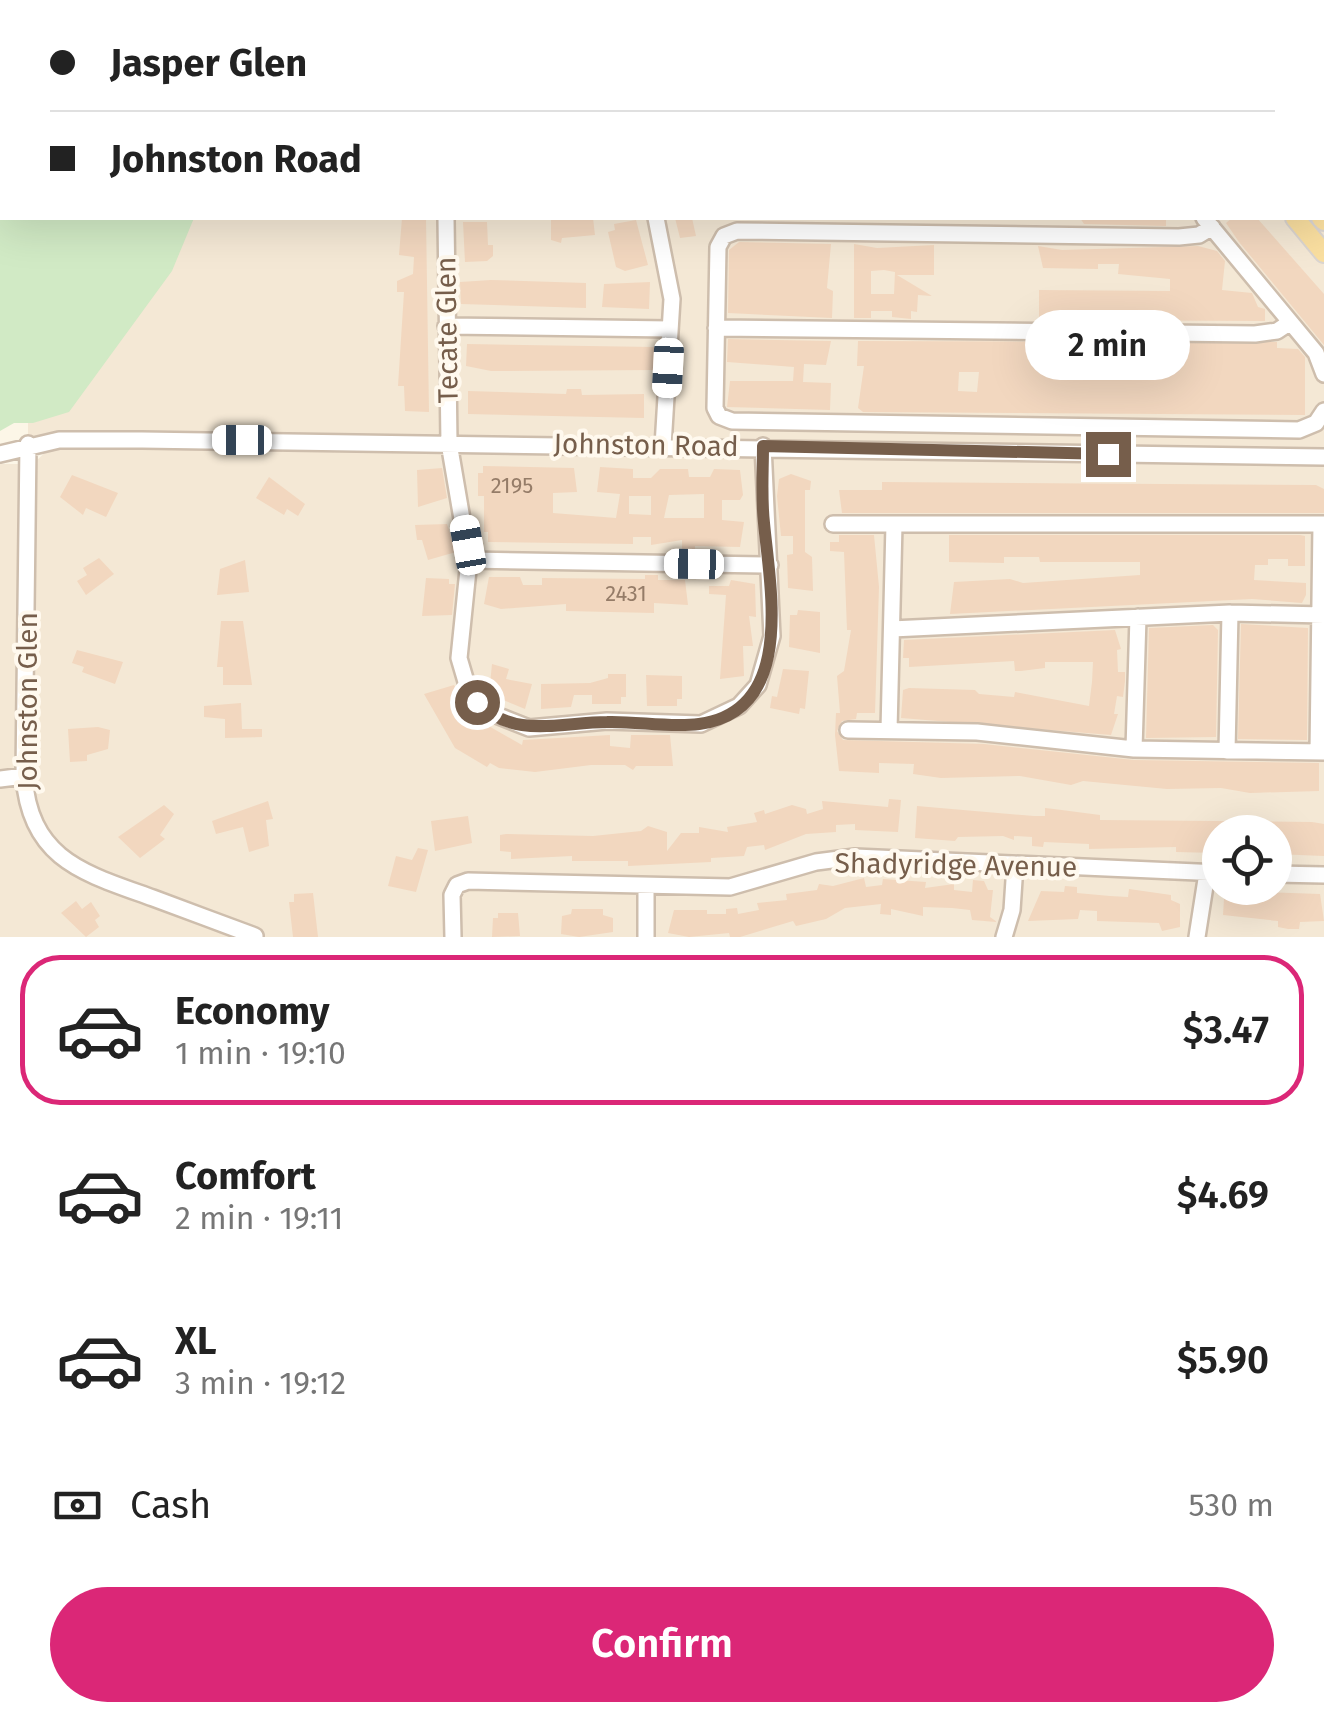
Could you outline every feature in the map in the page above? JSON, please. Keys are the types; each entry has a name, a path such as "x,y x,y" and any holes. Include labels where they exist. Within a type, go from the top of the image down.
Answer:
{"main road":[{"path":"1297,220 1324,253"}],"street":[{"name":"Tecate Glen","path":"446,220 449,442 470,560 460,640 462,677 477,702 500,720 529,728 607,722 701,724 739,706 758,685 772,636 770,565"},
{"path":"656,220 672,300 664,446"},
{"path":"1289,323 1278,331 1255,334 716,328 718,247 724,236 737,231 1180,237 1200,235 1208,222 1316,353 1324,374"},
{"path":"446,326 670,330"},
{"name":"Johnston Road","path":"716,328 715,408 720,416 732,420 1300,430 1316,423 1324,411"},
{"name":"Johnston Road","path":"0,454 28,444 92,440 763,446 1324,457"},
{"name":"Johnston Glen","path":"28,444 24,776 32,820 48,845 76,868 255,936"},
{"path":"470,560 770,565 764,520 763,446"},
{"path":"834,524 1322,524 1321,752 1134,749 976,732 848,730"},
{"path":"889,730 894,524"},
{"path":"892,629 1230,613 1322,615"},
{"path":"1226,750 1230,613"},
{"path":"1134,749 1138,617"},
{"path":"0,779 24,776"},
{"name":"Shadyridge Avenue","path":"452,937 452,895 457,885 468,881 730,887 816,862 855,857 1202,873"},
{"path":"1004,937 1012,910 1015,865"},
{"path":"1292,874 1324,875"},
{"path":"646,888 646,937"},
{"path":"1196,937 1205,905"}],"shaded area":[{"path":"28,220 1324,220 1324,937 0,937 0,464 33,464 57,441 28,444"}],"green space":[{"path":"0,220 193,220 172,271 69,412 33,423 14,423 0,431"}],"building":[{"path":"402,220 426,220 429,412 405,411 404,386 398,386 404,292 397,292 397,281 413,274 414,257 399,255"},
{"path":"551,220 593,220 595,235 562,238 561,243 551,240"},
{"path":"636,220 648,265 625,271 616,267 608,232 615,230 614,224"},
{"path":"676,220 692,220 696,236 680,238"},
{"path":"1081,220 1166,220 1166,226 1084,224"},
{"path":"1259,220 1324,294 1324,345 1239,242 1226,223"},
{"path":"463,222 487,222 488,245 493,245 493,256 487,261 465,262"},
{"path":"739,242 831,244 827,288 833,291 832,318 728,313 729,250"},
{"path":"854,244 877,248 934,245 934,275 897,275 932,296 918,295 917,312 911,311 911,319 892,317 892,311 871,311 871,318 854,318","holes":["871,271 895,272 894,294 871,294"]},
{"path":"1038,246 1062,250 1198,246 1217,251 1225,261 1222,290 1252,293 1258,307 1265,309 1265,321 1039,320 1039,290 1170,291 1170,279 1118,274 1119,264 1098,264 1098,269 1043,268"},
{"path":"460,282 586,283 586,308 461,304"},
{"path":"650,282 649,309 602,307 604,284"},
{"path":"728,339 831,341 826,365 804,364 803,382 831,383 830,410 727,407 730,381 793,381 794,367 727,362"},
{"path":"858,341 1277,342 1277,348 1298,349 1305,357 1305,415 863,412 858,408 864,366 857,366","holes":["959,372 979,372 977,392 958,391"]},
{"path":"467,344 654,347 654,370 491,371 466,366"},
{"path":"567,389 581,389 582,395 644,394 644,418 468,414 468,391 566,394"},
{"path":"483,466 574,468 577,492 553,493 553,513 616,518 620,494 597,492 600,467 633,469 633,478 651,478 660,469 688,469 689,477 710,477 714,469 740,470 743,495 740,500 722,500 722,520 744,522 740,547 695,546 695,551 682,551 682,540 651,545 651,537 633,537 633,544 488,542 488,532 484,532 484,496 478,496 478,473 483,473","holes":["704,494 704,518 664,518 669,495","629,496 651,496 651,515 629,514"]},
{"path":"442,468 447,498 418,507 417,470"},
{"path":"791,474 811,481 810,490 805,490 805,552 812,557 813,591 788,588 787,555 793,554 793,536 781,536 777,496 779,479"},
{"path":"72,475 118,493 106,517 86,508 83,515 60,497"},
{"path":"269,477 305,504 298,516 287,509 284,515 256,498"},
{"path":"882,482 1316,485 1324,489 1324,513 842,513 839,490 882,490"},
{"path":"447,524 456,552 428,560 422,540 417,540 415,525"},
{"path":"839,535 874,535 879,587 875,713 857,713 856,719 842,721 837,731 843,740 984,744 1134,760 1319,763 1319,791 1250,793 1083,781 1071,785 1020,776 941,778 913,774 914,764 879,763 879,773 839,771 835,735 836,713 840,713 837,676 844,671 851,630 847,630 844,552 830,551 830,542 839,542"},
{"path":"949,535 1300,535 1305,536 1305,566 1288,566 1288,559 1268,559 1268,565 1255,565 1254,580 1306,583 1306,595 1302,603 1252,599 950,614 954,582 1010,579 1023,583 1140,575 1140,562 1040,562 1039,557 1004,557 1004,563 949,562"},
{"path":"99,558 114,574 86,595 77,581 87,575 83,568"},
{"path":"245,560 249,592 217,595 220,569"},
{"path":"645,575 658,575 658,580 685,580 688,605 654,603 654,613 566,611 566,604 501,609 484,604 489,577 520,577 523,585 542,585 542,578 645,579"},
{"path":"426,578 449,579 449,584 455,584 452,615 422,616"},
{"path":"731,580 755,584 756,617 749,616 753,646 743,646 744,676 720,679 726,595 709,594 709,586 729,586"},
{"path":"798,610 820,612 820,653 789,647 790,615 797,615"},
{"path":"221,621 243,621 252,685 223,685 223,667 217,667"},
{"path":"1241,624 1308,628 1307,740 1238,739"},
{"path":"1213,625 1218,630 1216,737 1146,738 1149,628"},
{"path":"1115,630 1121,649 1117,650 1118,672 1125,672 1125,681 1123,697 1117,696 1114,714 1118,714 1111,735 901,718 903,690 909,688 975,690 979,694 1014,697 1015,692 1089,706 1093,662 1045,662 1045,668 1021,671 1015,671 1014,661 909,667 909,658 903,658 904,640"},
{"path":"77,650 123,662 115,684 82,672 84,667 72,663"},
{"path":"492,664 509,669 506,679 532,684 525,709 489,694"},
{"path":"783,669 809,671 805,709 800,708 799,714 770,708 772,696 777,697"},
{"path":"608,674 626,674 626,697 621,697 621,704 592,704 592,695 574,695 571,707 541,709 541,684 590,683 608,678"},
{"path":"646,675 682,676 682,699 677,699 677,706 647,706"},
{"path":"454,685 473,717 522,745 523,740 610,735 610,746 630,748 631,735 670,735 673,766 636,766 633,770 625,765 591,765 535,772 499,768 490,763 487,767 455,748 424,694"},
{"path":"241,703 242,729 262,729 262,737 225,738 225,719 204,717 204,706"},
{"path":"68,729 110,730 108,749 87,755 87,761 70,762"},
{"path":"889,799 901,800 898,832 855,830 855,824 836,825 836,832 806,834 765,850 764,845 747,847 744,856 711,858 711,862 628,866 628,861 572,861 572,856 511,859 511,852 500,851 500,835 593,836 641,831 648,826 667,832 667,851 681,833 699,833 699,827 728,832 727,827 757,822 754,813 764,810 765,814 792,805 806,809 807,814 823,809 822,801 888,807"},
{"path":"268,801 273,819 266,820 269,846 249,852 243,827 216,834 212,821"},
{"path":"164,805 174,814 160,835 165,839 140,858 118,837"},
{"path":"917,806 1034,816 1045,816 1045,808 1100,815 1100,820 1202,821 1202,853 1176,852 1176,847 1089,849 1089,844 1044,842 1043,847 1032,846 1032,837 1014,836 1014,840 1003,836 958,837 955,841 915,838"},
{"path":"468,816 472,843 435,851 431,821"},
{"path":"1292,822 1324,824 1324,856 1292,855"},
{"path":"418,848 428,850 416,892 388,886 396,856 412,860"},
{"path":"864,878 866,887 882,885 883,879 926,882 925,888 954,884 954,890 972,892 973,880 984,881 988,890 993,890 990,917 997,922 972,920 970,910 952,908 923,907 923,916 891,909 891,915 880,914 881,904 845,908 826,919 796,926 793,921 740,937 730,937 729,933 689,937 668,933 674,910 726,914 726,909 737,908 738,914 759,910 757,903 787,900 786,894 817,890 819,884 833,886"},
{"path":"1065,886 1077,887 1077,893 1110,896 1128,897 1129,889 1171,895 1171,900 1180,904 1180,927 1162,931 1159,923 1097,921 1097,911 1080,910 1078,919 1028,921 1041,891 1064,892"},
{"path":"313,893 318,937 293,937 289,902 294,902 294,894"},
{"path":"1292,893 1320,894 1324,921 1300,922 1299,929 1288,929 1278,927 1278,921 1223,915 1224,905 1292,905"},
{"path":"76,901 82,909 91,902 100,916 95,920 99,927 86,937 61,913"},
{"path":"572,909 603,909 603,915 613,918 613,932 579,937 561,934 562,916 571,914"},
{"path":"498,913 518,913 520,936 492,937 493,918 498,918"}],"route":[{"path":"477,702 500,720 529,728 578,722 701,724 739,706 758,685 772,636 774,604 764,520 763,446 1108,454"}]}
